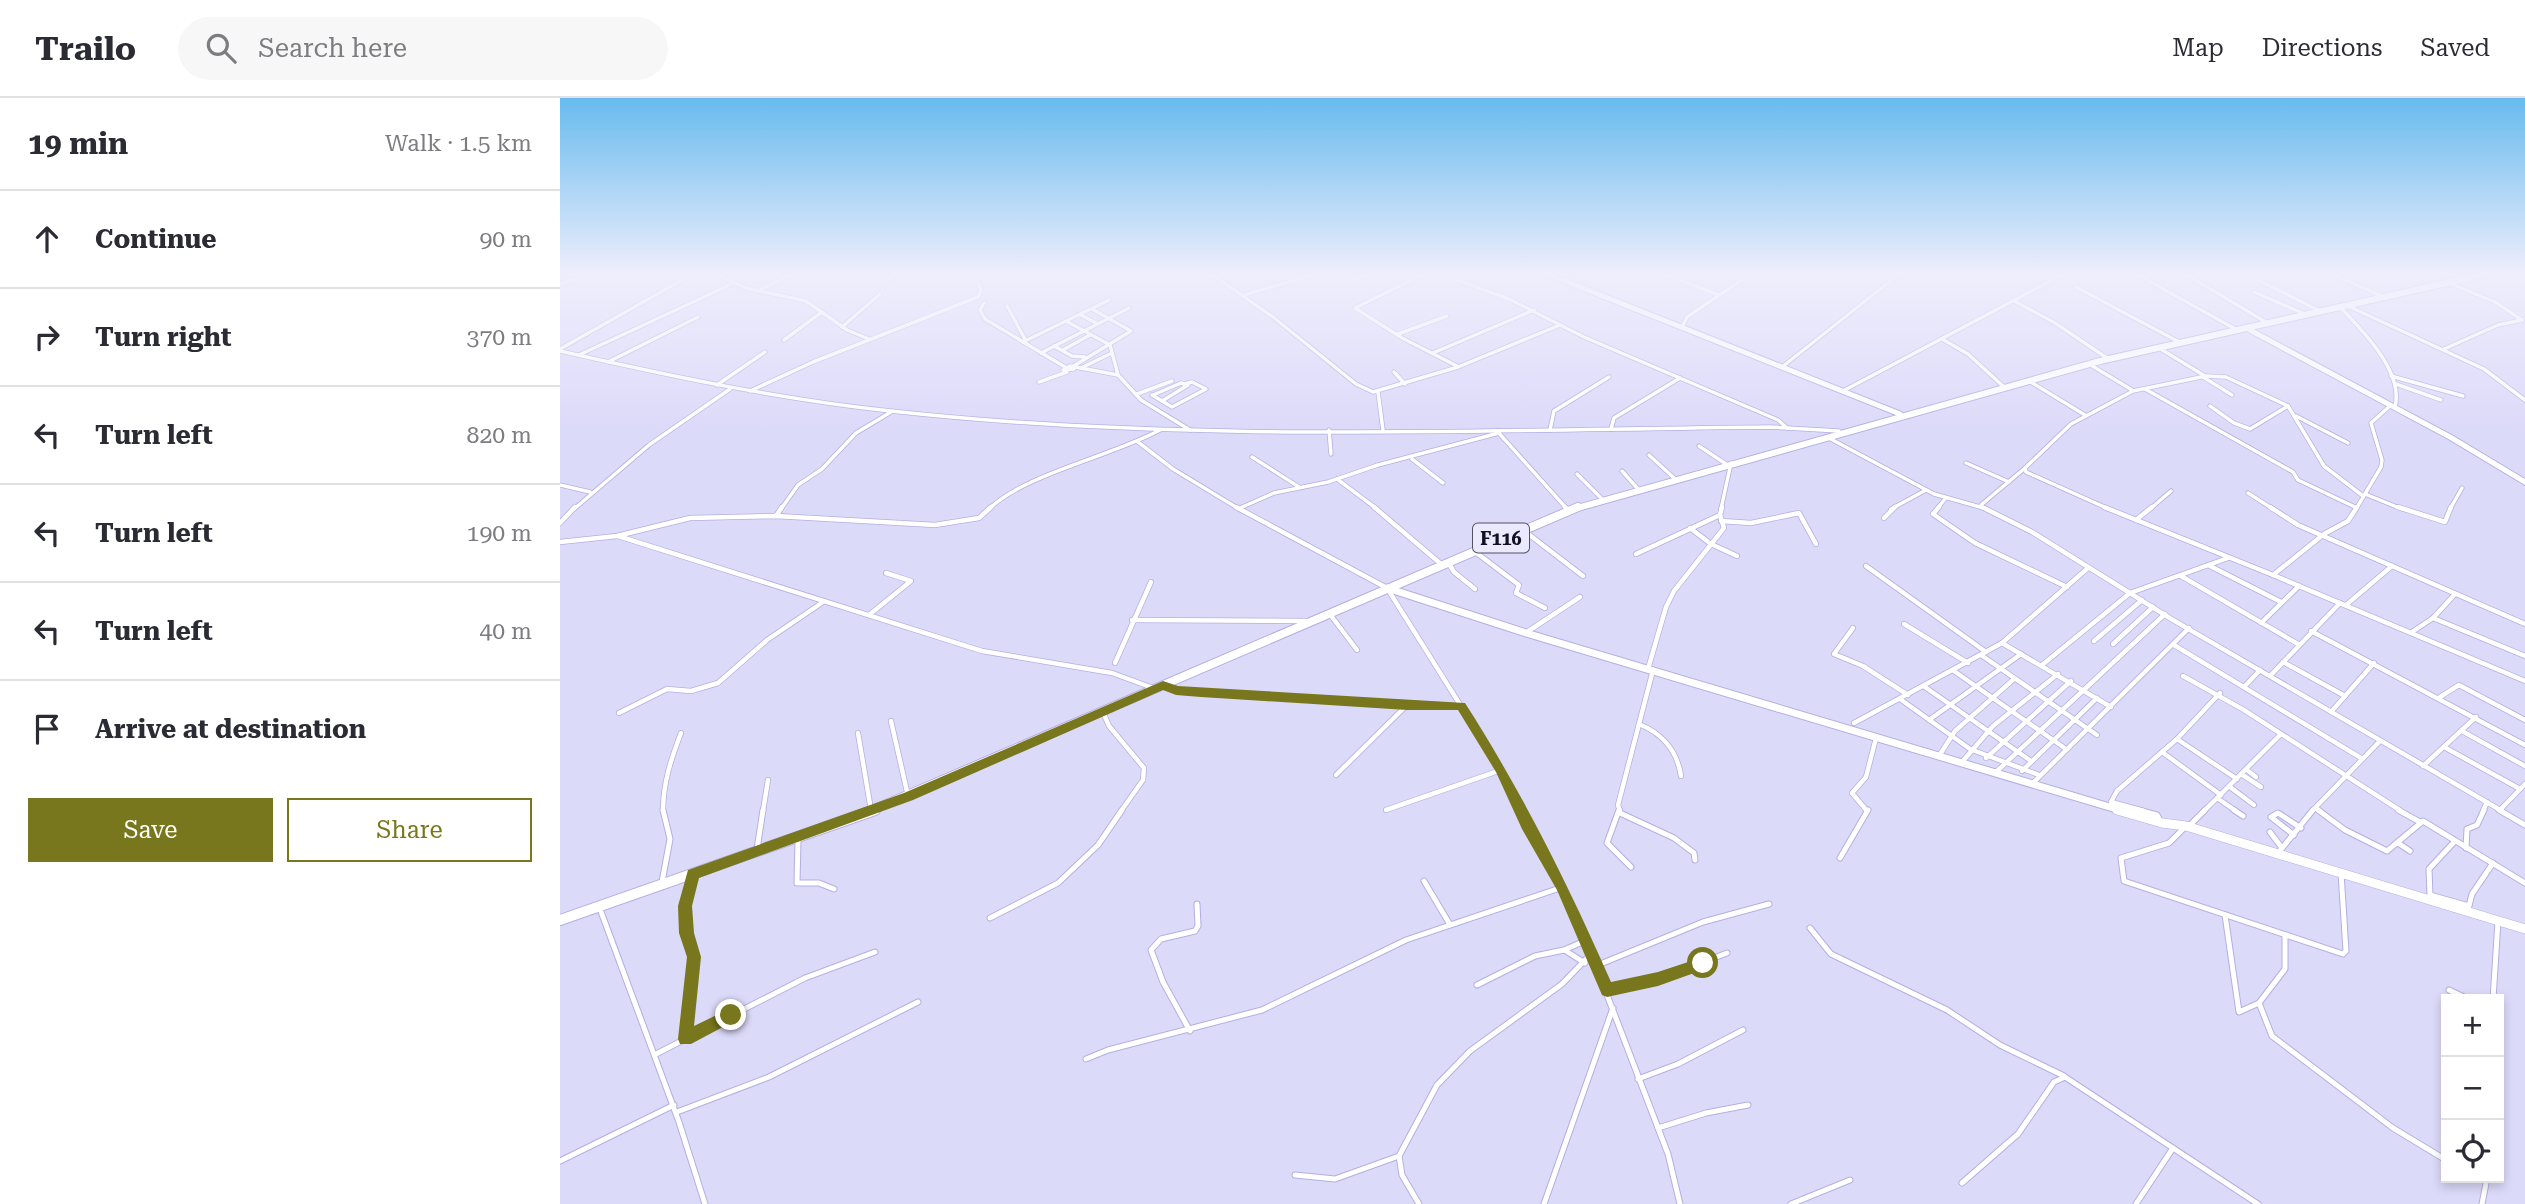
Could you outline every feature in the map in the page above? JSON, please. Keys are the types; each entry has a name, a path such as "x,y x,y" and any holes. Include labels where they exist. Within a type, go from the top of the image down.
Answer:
{"main road":[{"name":"F116","path":"560,920 798,839 908,797 1473,550 1602,499 1900,414 2108,359 2259,327"}],"street":[{"path":"560,351 602,327"},
{"path":"578,355 636,327"},
{"path":"607,362 679,327"},
{"path":"785,340 803,327"},
{"path":"842,327 864,340"},
{"path":"749,392 864,340 871,340 904,327"},
{"path":"998,327 1065,370"},
{"path":"1016,327 1024,342"},
{"path":"1024,342 1055,327"},
{"path":"1076,327 1110,345 1118,375 1137,394 1190,429"},
{"path":"1040,353 1090,327"},
{"path":"1073,368 1132,329 1127,327"},
{"path":"1283,327 1356,384 1378,392 1458,367 1558,327"},
{"path":"1386,327 1458,367"},
{"path":"1398,334 1418,327"},
{"path":"1432,353 1495,327"},
{"path":"1561,327 1778,420 1787,428"},
{"path":"1682,327 1900,414"},
{"path":"1783,367 1833,327"},
{"path":"1843,391 1964,327"},
{"path":"2060,327 2108,359"},
{"path":"2151,327 2182,343"},
{"path":"2237,327 2393,406 2525,482"},
{"path":"2273,575 2324,534 2348,522 2382,463 2372,420 2399,400 2395,384 2358,327"},
{"path":"2391,327 2500,378 2525,400"},
{"path":"2443,349 2494,327"},
{"path":"1063,351 1090,335"},
{"path":"1941,338 1968,354 2004,387"},
{"path":"1076,343 1081,350 1078,354"},
{"path":"1054,346 1073,356 1078,354 1086,358"},
{"path":"2159,348 2232,395"},
{"path":"560,351 749,392 891,411 1161,429 1497,432 1787,428 1839,432"},
{"path":"716,385 765,352"},
{"path":"1082,368 1112,353"},
{"path":"2089,364 2133,391"},
{"path":"1040,383 1073,368 1118,375"},
{"path":"1394,372 1405,384"},
{"path":"2390,376 2463,396"},
{"path":"1550,430 1554,411 1609,377"},
{"path":"1611,429 1614,418 1681,377"},
{"path":"1980,506 2085,415 2133,391 2204,377 2235,379 2288,406 2325,466 2364,495 2428,519 2445,522 2455,496 2462,488"},
{"path":"1137,394 1172,381"},
{"path":"2028,381 2085,415"},
{"path":"1192,382 1206,389 1172,407 1152,395 1158,393 1192,382"},
{"path":"1162,401 1188,386 1185,384"},
{"path":"2395,384 2441,400"},
{"path":"560,523 591,492 656,439 731,388"},
{"path":"2145,388 2293,472 2298,480 2355,507"},
{"path":"1150,390 1181,402"},
{"path":"1378,392 1383,430"},
{"path":"2210,406 2234,423 2250,429 2288,406"},
{"path":"776,516 798,485 822,469 856,433 891,411"},
{"path":"2295,415 2348,443"},
{"path":"560,542 617,536 690,519 776,516 935,525 957,523 979,517 1002,497 1051,474 1138,442 1161,429"},
{"path":"1329,430 1331,454"},
{"path":"1240,508 1263,497 1337,479 1497,432"},
{"path":"1497,432 1569,511"},
{"path":"1826,436 1945,499 1980,506 2032,532 2153,607 2525,825"},
{"path":"1138,442 1172,469 1387,588 1526,633 2162,823 2187,826 2280,851 2525,929"},
{"path":"1631,867 1607,843 1620,813 1618,805 1666,607 1674,590 1724,528 1720,518 1728,463 1699,446"},
{"path":"1648,456 1674,478"},
{"path":"1252,457 1300,488"},
{"path":"1411,458 1443,483"},
{"path":"1966,463 2009,482"},
{"path":"2025,468 2026,472 2055,487 2525,681"},
{"path":"1622,471 1638,489"},
{"path":"1577,474 1602,499"},
{"path":"1337,479 1396,523 1475,589"},
{"path":"560,485 591,492"},
{"path":"1884,518 1889,510 1926,490"},
{"path":"2136,520 2171,491"},
{"path":"2248,493 2298,525 2324,534 2525,624"},
{"path":"1945,499 1933,514 1936,518 1955,531 2067,587"},
{"path":"1636,554 1690,528 1720,518 1751,523 1800,513 1816,544"},
{"path":"1690,528 1712,544 1737,556"},
{"path":"1522,529 1583,576"},
{"path":"617,536 999,656 1112,673 1176,691 1407,706 1461,706"},
{"path":"1473,550 1519,585 1516,593 1545,608"},
{"path":"2042,665 2130,593 2228,558"},
{"path":"2209,565 2269,598 2281,601"},
{"path":"1866,566 2014,679 2098,735"},
{"path":"2270,676 2311,631 2392,566"},
{"path":"1854,723 2002,643 2088,568"},
{"path":"869,615 911,582 886,573"},
{"path":"2180,576 2298,644"},
{"path":"1115,663 1151,582"},
{"path":"2261,623 2281,601 2300,586"},
{"path":"1387,588 1501,770 1526,825 1563,887 1598,965 1668,1154 1680,1204"},
{"path":"2411,633 2433,618 2455,594"},
{"path":"1526,633 1580,597"},
{"path":"2094,641 2142,600"},
{"path":"619,713 667,690 691,691 718,683 767,640 823,601"},
{"path":"2113,644 2153,607"},
{"path":"1329,612 1357,650"},
{"path":"1996,772 2165,614"},
{"path":"2433,618 2525,656"},
{"path":"1132,620 1308,621"},
{"path":"1904,624 1968,663"},
{"path":"1853,628 1834,654 1880,676 1908,695"},
{"path":"2033,783 2189,628"},
{"path":"2311,631 2440,697 2525,745"},
{"path":"2002,643 2071,681 2111,707"},
{"path":"2174,645 2361,758"},
{"path":"1929,720 2021,654"},
{"path":"2283,662 2345,696"},
{"path":"2331,712 2374,663"},
{"path":"2245,686 2260,670"},
{"path":"1954,671 2066,749"},
{"path":"1962,763 1970,749 2011,711 2058,674"},
{"path":"2183,676 2220,693 2378,800 2455,841 2525,884"},
{"path":"1939,756 1951,736 2014,679"},
{"path":"1986,758 2071,681"},
{"path":"2440,697 2459,685 2525,720"},
{"path":"1925,687 2031,761"},
{"path":"2162,823 2157,815 2111,802 2117,791 2177,739 2220,693"},
{"path":"1900,698 1986,758 2039,775"},
{"path":"2022,771 2097,698"},
{"path":"1336,775 1379,737 1407,706"},
{"path":"990,918 1058,883 1098,845 1143,780 1144,768 1110,726 1103,712"},
{"path":"2423,766 2476,717"},
{"path":"891,721 908,797"},
{"path":"1639,724 1669,744 1680,763 1681,776"},
{"path":"2462,731 2525,766"},
{"path":"662,886 670,839 663,816 663,792 668,765 681,733"},
{"path":"858,733 871,811"},
{"path":"2280,735 2230,787 2169,843 2136,851 2121,858 2124,881 2346,953 2341,872"},
{"path":"1840,858 1868,810 1852,793 1866,777 1876,737"},
{"path":"2177,739 2261,787"},
{"path":"2280,851 2343,775 2380,741"},
{"path":"2444,747 2523,786 2500,810"},
{"path":"2162,752 2243,816"},
{"path":"1387,810 1501,770"},
{"path":"2242,774 2256,777"},
{"path":"756,853 768,780"},
{"path":"2230,787 2255,805"},
{"path":"2466,848 2467,829 2477,825 2487,802"},
{"path":"2316,808 2374,846 2387,851 2420,822"},
{"path":"1620,813 1674,838 1694,853 1695,860"},
{"path":"2294,835 2271,817 2278,813 2301,828"},
{"path":"2270,832 2280,851"},
{"path":"798,839 797,883 819,883 834,889"},
{"path":"2455,841 2429,869 2430,895 2469,906 2472,894 2493,863"},
{"path":"2398,843 2410,852"},
{"path":"685,1039 694,957 687,933 685,906 693,875"},
{"path":"1424,881 1448,923"},
{"path":"1086,1059 1108,1050 1190,1031 1262,1010 1370,956 1448,923 1563,887"},
{"path":"1190,1031 1158,972 1151,950 1161,939 1195,931 1198,926 1197,904"},
{"path":"1598,965 1644,949 1681,928 1769,904"},
{"path":"599,907 611,946 656,1054 705,1204"},
{"path":"2225,915 2239,1012 2259,1003 2285,969 2285,935"},
{"path":"2493,994 2498,920"},
{"path":"1810,928 1831,954 1947,1010 2000,1045 2065,1077 2258,1204"},
{"path":"1477,985 1535,956 1564,950 1587,940"},
{"path":"1564,950 1585,963"},
{"path":"656,1054 805,978 875,953"},
{"path":"1419,1204 1397,1165 1430,1095 1456,1062 1537,1004 1585,963 1592,953"},
{"path":"1607,990 1658,979 1727,953"},
{"path":"2449,990 2457,994"},
{"path":"560,1161 675,1109 704,1104 838,1044 918,1002"},
{"path":"2259,1003 2272,1036 2393,1128 2441,1157"},
{"path":"1544,1204 1613,1007"},
{"path":"1639,1079 1678,1064 1743,1030"},
{"path":"1962,1183 2018,1134 2054,1082 2065,1077"},
{"path":"1658,1128 1706,1113 1748,1105"},
{"path":"2136,1204 2173,1148"},
{"path":"1295,1175 1335,1179 1399,1156"},
{"path":"1791,1204 1850,1180"},
{"path":"2482,1204 2486,1183"}],"route":[{"path":"731,1015 685,1039 694,977 694,957 687,933 685,906 693,875 908,797 1163,685 1176,691 1407,706 1461,706 1501,770 1526,825 1563,887 1607,990 1658,979 1703,963"}]}
